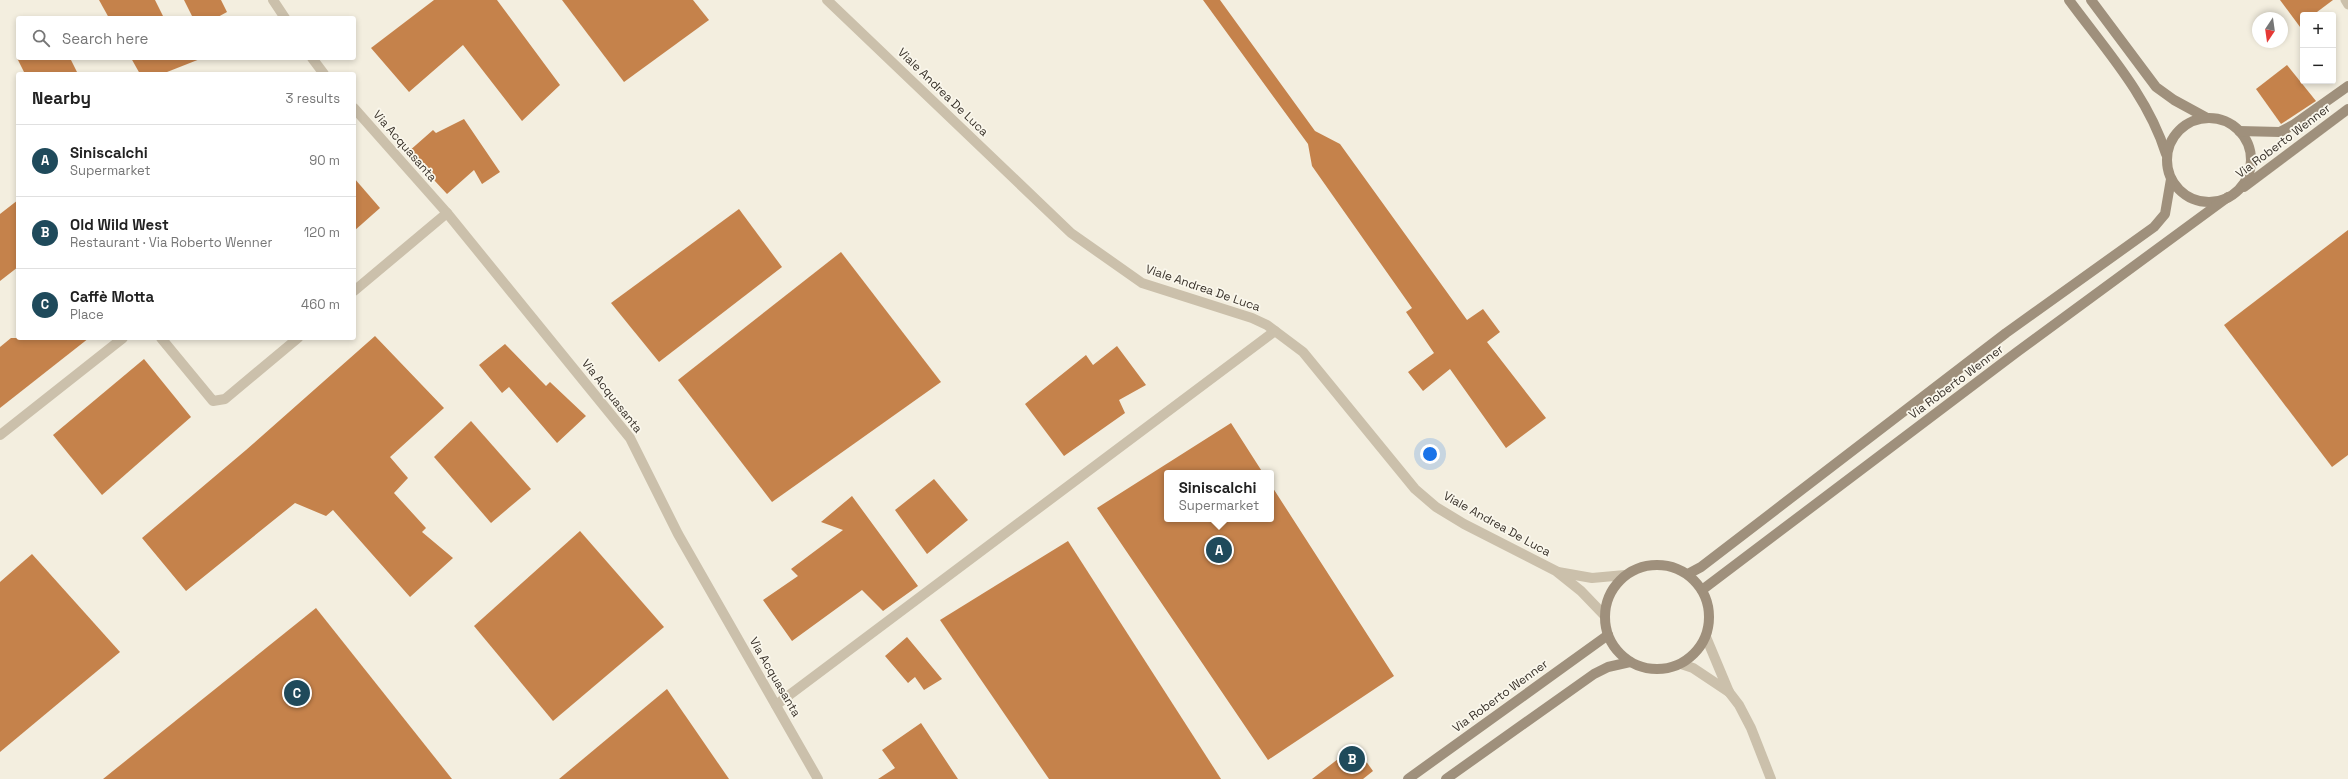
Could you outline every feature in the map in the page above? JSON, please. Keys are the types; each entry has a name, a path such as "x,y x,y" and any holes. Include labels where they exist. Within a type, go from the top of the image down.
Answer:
{"main road":[{"path":"2069,0 2148,108 2159,132 2167,156"},
{"path":"2091,0 2156,87 2174,100 2207,118"},
{"name":"Via Roberto Wenner","path":"2239,131 2280,132 2293,126 2348,86"},
{"name":"Via Roberto Wenner","path":"1702,590 2017,352 2348,109"},
{"path":"2207,118 2219,119 2239,131 2245,139 2251,158 2247,178 2231,196 2209,203 2185,196 2170,179 2166,166 2172,138 2181,128 2193,120 2207,118"},
{"name":"Via Roberto Wenner","path":"1688,574 1701,567 2006,333 2154,227 2165,214 2170,179"},
{"path":"1651,565 1670,566 1688,574 1702,590 1709,609 1709,628 1706,637 1694,654 1681,664 1671,667 1650,669 1630,662 1617,650 1608,635 1605,616 1612,589 1625,575 1651,565"},
{"name":"Via Roberto Wenner","path":"1408,779 1608,635"},
{"path":"1446,779 1594,674 1608,667 1630,662"}],"street":[{"path":"273,0 284,16"},
{"name":"Viale Andrea De Luca","path":"827,0 1071,233 1142,283 1252,318 1275,331 1303,352 1415,488 1436,507 1490,538 1556,572"},
{"path":"314,60 322,72"},
{"name":"Via Acquasanta","path":"356,110 446,213 630,438 678,534 818,779"},
{"path":"356,289 446,213"},
{"path":"776,705 1275,331"},
{"path":"0,434 120,340"},
{"path":"163,340 213,401 225,400 296,340"},
{"path":"1556,572 1592,578 1625,575"},
{"path":"1556,572 1581,591 1605,616"},
{"path":"1706,637 1729,692 1739,705 1752,728 1771,779"},
{"path":"1681,664 1693,668 1729,692"}],"lane":[{"path":"2345,0 2348,5"}],"building":[{"path":"99,0 155,0 163,16 108,16"},
{"path":"184,0 221,0 227,12 220,16 192,16"},
{"path":"434,0 497,0 560,85 522,121 463,45 409,92 371,48"},
{"path":"562,0 693,0 709,20 624,82"},
{"path":"1203,0 1220,0 1315,131 1340,144 1467,320 1483,309 1500,332 1487,342 1546,418 1506,448 1450,369 1423,391 1408,372 1434,353 1406,312 1412,308 1312,166 1308,144"},
{"path":"2280,0 2333,0 2317,12 2300,12 2300,27"},
{"path":"18,60 71,60 77,72 24,72"},
{"path":"132,60 197,60 167,72 139,72"},
{"path":"2287,65 2300,81 2300,84 2302,84 2316,101 2281,124 2256,89"},
{"path":"464,119 500,172 482,184 474,170 447,194 408,152 433,130 436,133"},
{"path":"356,180 380,208 356,229"},
{"path":"16,202 16,269 0,281 0,214"},
{"path":"739,209 782,267 659,362 611,303"},
{"path":"2348,230 2348,455 2332,467 2224,325"},
{"path":"841,252 941,382 772,502 678,380"},
{"path":"375,336 444,408 390,457 408,478 394,493 426,528 422,532 453,558 410,597 333,510 326,516 295,503 186,591 142,538 246,450"},
{"path":"11,338 16,338 16,340 86,340 0,408 0,347"},
{"path":"505,344 546,386 550,382 586,416 557,443 509,387 502,393 479,365"},
{"path":"1117,346 1146,385 1119,400 1125,413 1064,456 1025,404 1086,355 1093,365"},
{"path":"144,359 191,417 102,495 53,435"},
{"path":"471,421 531,489 491,523 434,457"},
{"path":"1231,423 1261,470 1164,470 1164,522 1274,522 1274,490 1394,676 1268,760 1097,508"},
{"path":"934,479 968,520 927,554 895,510"},
{"path":"852,496 918,586 883,611 862,590 792,641 763,600 798,576 791,569 843,530 821,522"},
{"path":"580,531 664,627 553,721 474,626"},
{"path":"1068,541 1221,779 1049,779 940,620"},
{"path":"32,554 120,652 0,752 0,582"},
{"path":"316,608 452,779 103,779"},
{"path":"907,637 942,679 924,690 915,677 908,683 885,656"},
{"path":"667,689 729,779 559,779"},
{"path":"921,723 958,779 878,779 895,768 882,750"},
{"path":"1355,746 1373,771 1363,779 1312,779"}],"place":[{"name":"Siniscalchi","path":"1219,550"},
{"name":"Caffè Motta","path":"297,693"},
{"name":"Old Wild West","path":"1352,759"}]}
